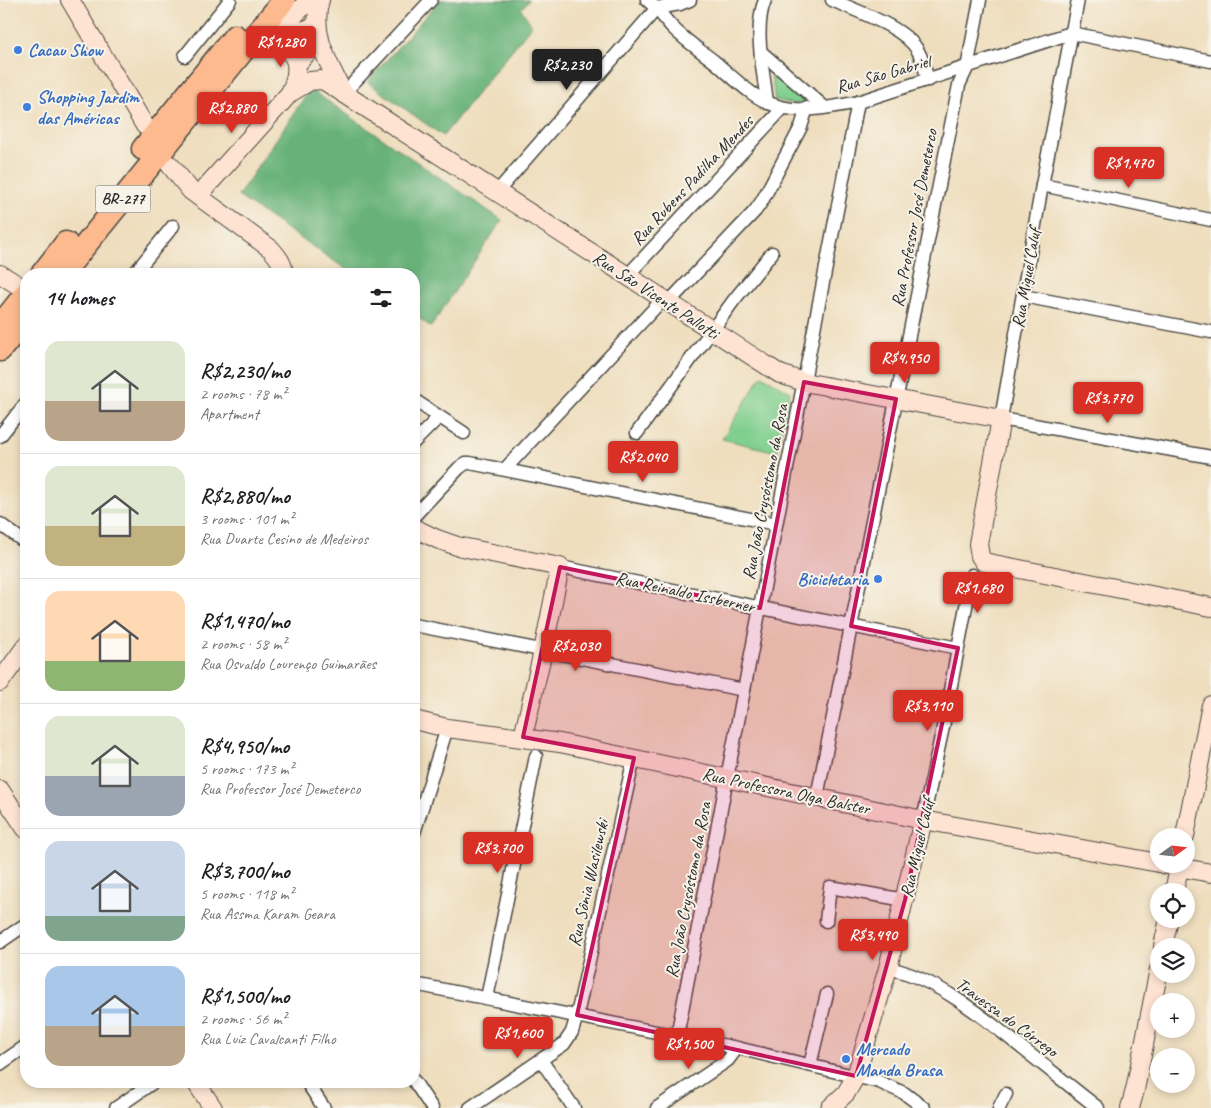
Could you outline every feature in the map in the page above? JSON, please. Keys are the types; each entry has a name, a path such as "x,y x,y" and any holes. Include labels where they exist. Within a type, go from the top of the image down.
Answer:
{"highway":[{"name":"BR-277","path":"47,268 264,0"},
{"name":"BR-277","path":"67,268 284,0"},
{"path":"184,124 268,43"},
{"path":"0,326 20,305"},
{"path":"0,350 20,310"}],"main road":[{"path":"70,0 145,126"},
{"path":"268,43 309,0"},
{"path":"320,0 316,14 316,26 321,45 344,93"},
{"path":"268,43 316,26"},
{"path":"198,196 290,93 296,77 296,64 291,52 286,48 268,43"},
{"path":"296,64 310,50 321,45"},
{"name":"Rua São Vicente Pallotti","path":"290,93 304,84 316,80 326,82 780,374 804,382 1001,419"},
{"path":"170,165 183,182 198,196 272,249 279,258 283,268"},
{"path":"0,274 20,295"},
{"name":"Rua Miguel Caluf","path":"1001,419 978,541 980,556 988,564 1211,607"},
{"name":"Rua Reinaldo Issberner","path":"420,531 437,540 457,546 560,567"},
{"path":"523,736 560,567"},
{"path":"0,682 20,654"},
{"path":"1187,828 1211,705"},
{"name":"Rua Professora Olga Balster","path":"420,721 447,728 560,742 923,820 1150,861"},
{"path":"0,790 20,820"},
{"name":"Rua Miguel Caluf","path":"830,1108 846,1093 856,1076 888,968 923,820"},
{"path":"1195,870 1211,873"},
{"path":"1130,1108 1156,983"},
{"path":"200,1088 213,1108"}],"street":[{"path":"184,56 230,0"},
{"path":"344,93 431,0"},
{"path":"497,192 652,4 680,4 690,0"},
{"path":"765,0 759,21 768,103"},
{"path":"832,0 875,19 906,38 918,50 928,80"},
{"name":"Rua Professor José Demeterco","path":"817,798 958,85 967,68 980,0"},
{"name":"Rua Miguel Caluf","path":"1001,419 1042,185 1078,0"},
{"name":"Rua São Gabriel","path":"652,4 674,30 753,94 768,103 783,108 824,107 858,102 1071,33"},
{"path":"1071,33 1211,61"},
{"path":"762,52 824,107"},
{"name":"Rua João Crysóstomo da Rosa","path":"677,1036 858,102"},
{"name":"Rua Rubens Padilha Mendes","path":"627,276 783,108"},
{"path":"505,469 665,301 755,211 801,127 807,108"},
{"path":"1042,185 1211,220"},
{"path":"139,268 173,226"},
{"path":"637,433 711,331 772,253"},
{"path":"1023,296 1211,332"},
{"path":"420,404 464,433"},
{"path":"0,436 20,411"},
{"path":"420,436 439,417"},
{"path":"1001,419 1211,457"},
{"path":"420,510 459,468 466,463 474,463 776,524"},
{"path":"0,524 20,539"},
{"name":"Rua Reinaldo Issberner","path":"560,567 958,648"},
{"name":"Rua Miguel Caluf","path":"923,820 972,575"},
{"path":"420,626 744,690"},
{"path":"420,814 447,728"},
{"path":"487,998 536,756"},
{"name":"Rua Sônia Wasilewski","path":"470,1108 569,1039 577,1015 634,758"},
{"path":"826,921 830,886 905,900"},
{"path":"0,942 20,928"},
{"name":"Travessa do Córrego","path":"888,968 907,973 968,1007 1098,1108"},
{"path":"420,985 737,1048 856,1076 891,1086 924,1108"},
{"path":"810,1065 827,994"},
{"path":"658,1108 728,1060 737,1048"},
{"path":"0,1064 20,1050"},
{"path":"541,1060 574,1108"},
{"path":"116,1108 145,1088"},
{"path":"311,1088 324,1108"},
{"path":"419,1088 432,1108"},
{"path":"999,1108 1006,1094"}],"highlighted area":[{"path":"804,382 896,399 851,626 958,648 905,900 856,1076 577,1015 634,758 523,737 560,567 760,608"}],"green space":[{"path":"440,0 529,0 521,9 532,25 443,136 367,82"},
{"path":"770,66 808,103 793,104 775,100"},
{"path":"310,89 502,220 431,327 420,319 420,268 344,268 238,196"},
{"path":"762,375 790,392 777,452 722,439"}],"place":[{"name":"Cacau Show","path":"18,50"},
{"name":"Shopping Jardim das Américas","path":"27,107"},
{"name":"Bicicletaria","path":"878,579"},
{"name":"Mercado Manda Brasa","path":"846,1059"}]}
